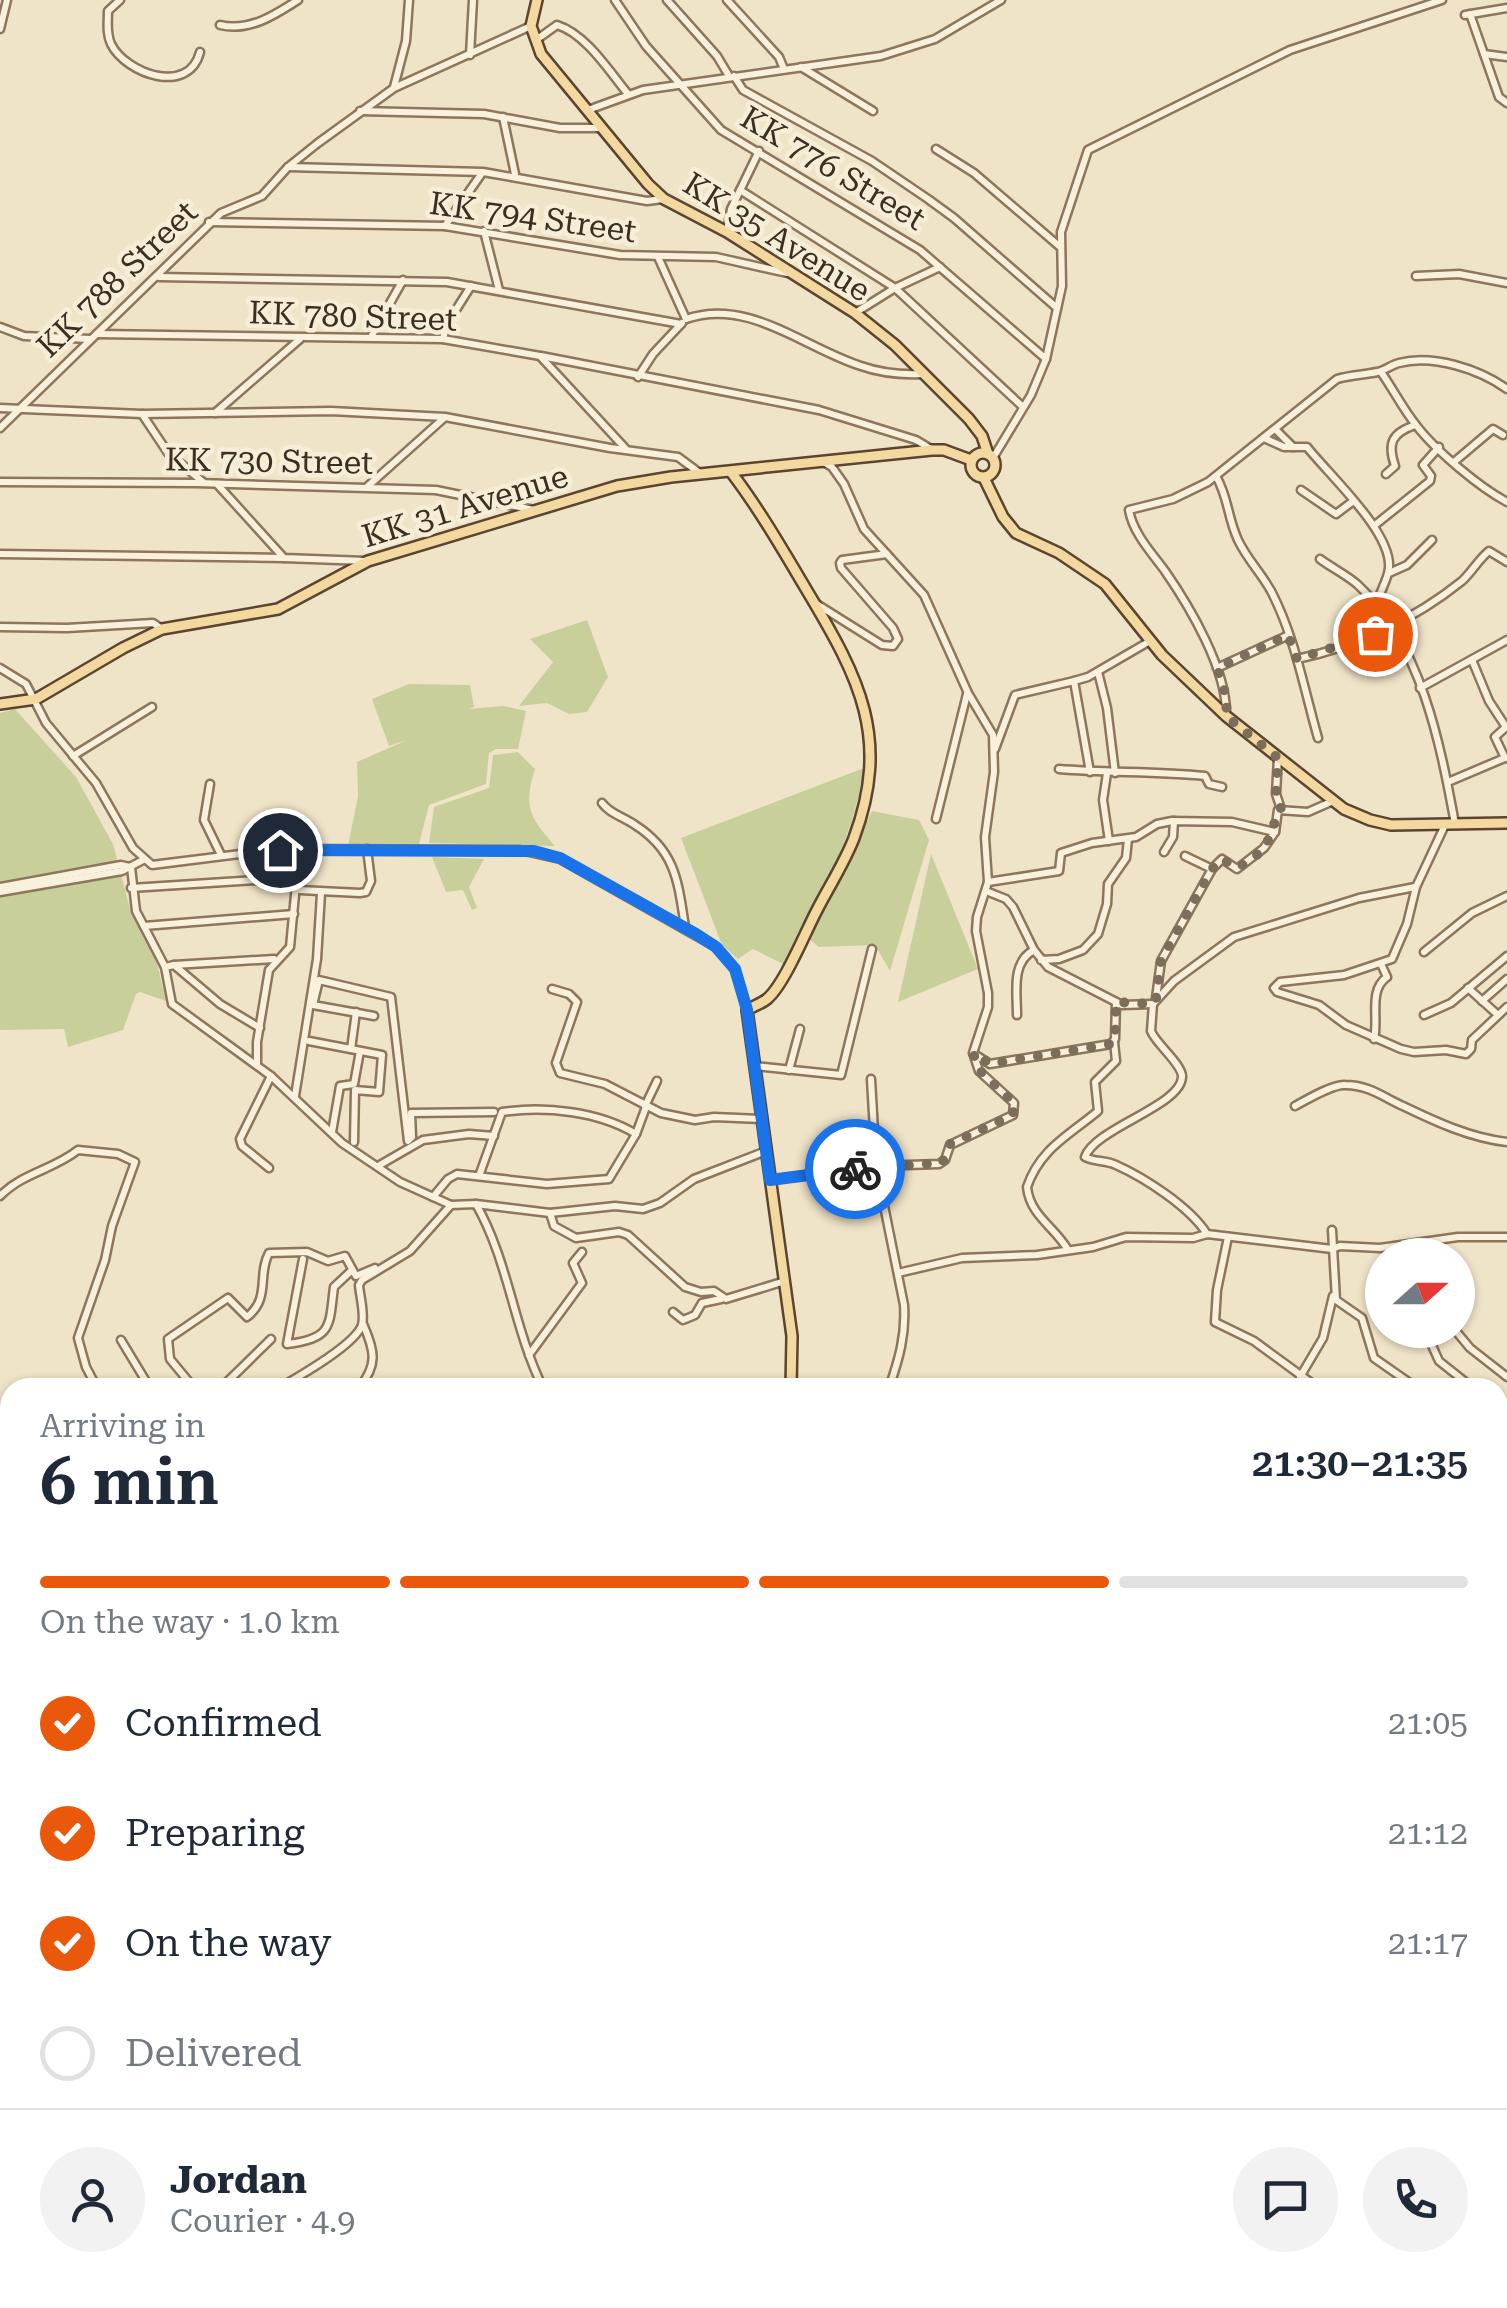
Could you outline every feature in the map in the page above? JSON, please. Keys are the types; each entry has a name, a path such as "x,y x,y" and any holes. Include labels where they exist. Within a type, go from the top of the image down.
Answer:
{"main road":[{"name":"KK 35 Avenue","path":"537,0 532,26 541,54 648,184 664,199 727,232 855,313 976,427 990,456"},
{"name":"KK 31 Avenue","path":"0,704 36,699 162,629 278,609 368,561 617,486 932,450 972,460"},
{"path":"984,478 994,470 990,456 978,454 972,460 973,473 984,478 1011,528 1071,560 1105,584 1150,641 1226,716 1333,800 1362,818 1380,823 1507,823"},
{"path":"730,472 758,506 845,655 869,732 870,766 854,839 780,981 769,998 747,1010 794,1355 792,1378"}],"street":[{"path":"0,27 8,0"},
{"path":"120,0 108,12 108,34 119,56 132,67 156,77 175,75 194,66 200,52"},
{"path":"220,25 230,28 257,23 298,0"},
{"path":"394,88 406,40 408,0"},
{"path":"470,55 473,0"},
{"name":"KK 776 Street","path":"616,0 626,20 678,85 721,130 920,250 1046,359"},
{"path":"667,0 743,90 872,160 954,218 1058,309"},
{"path":"727,0 779,57 784,68"},
{"path":"588,110 628,94 880,56 935,39 1000,0"},
{"path":"990,456 1023,408 1046,359 1064,272 1060,247 1064,219 1088,150 1290,50 1442,0"},
{"path":"1507,8 1468,15 1499,97 1507,104"},
{"path":"535,41 558,24 566,27 628,94"},
{"name":"KK 788 Street","path":"0,428 210,222 236,205 262,196 288,167 394,88 532,26"},
{"path":"1483,54 1507,57"},
{"path":"799,66 873,111"},
{"path":"360,111 503,117 560,128 602,128"},
{"path":"503,117 515,175"},
{"path":"936,149 974,174 1060,247"},
{"path":"727,232 731,209 759,151"},
{"path":"288,167 483,172 636,200 664,199"},
{"path":"445,226 483,172"},
{"path":"740,190 895,288 1023,408"},
{"name":"KK 794 Street","path":"210,222 445,226 620,255 716,257 788,273"},
{"path":"484,231 499,290"},
{"path":"658,258 684,321"},
{"path":"855,313 940,266"},
{"path":"1416,276 1460,274 1507,283"},
{"path":"158,277 403,280 472,286 684,321"},
{"path":"372,338 403,280"},
{"path":"443,339 447,324 472,286"},
{"path":"638,377 652,354 684,321 711,312 765,324 858,365 902,375 924,374"},
{"name":"KK 780 Street","path":"0,327 24,336 443,339 820,410 916,440 932,450"},
{"path":"215,414 300,339"},
{"path":"540,356 626,448"},
{"path":"1226,716 1227,699 1217,668 1129,510 1173,499 1216,476 1330,382 1356,373 1381,372 1403,362 1426,360 1484,375 1507,389"},
{"path":"1381,372 1415,425 1488,491 1507,502"},
{"path":"0,408 142,414 331,411 445,417 682,458 702,474"},
{"path":"142,414 168,454 204,483"},
{"path":"368,487 445,417"},
{"path":"1386,474 1395,466 1390,442 1396,434 1415,425"},
{"path":"1454,462 1493,428 1503,435"},
{"path":"1276,429 1294,448"},
{"path":"1264,438 1284,447 1307,447 1375,525 1386,548 1389,573"},
{"path":"1375,525 1430,481 1423,465 1439,447"},
{"path":"821,462 832,467 839,477 864,529 931,607 968,693 988,724 995,750"},
{"path":"1216,476 1229,500 1228,517 1237,538 1271,592 1288,635 1318,738"},
{"name":"KK 730 Street","path":"0,482 368,487 458,493 536,510"},
{"path":"217,484 284,558"},
{"path":"1301,490 1336,514 1352,502"},
{"path":"1377,606 1389,573 1407,565 1432,540"},
{"path":"1297,659 1358,641 1390,626 1458,584 1487,552 1507,562"},
{"path":"0,554 368,561"},
{"path":"814,602 882,645 893,646 898,639 894,628 840,568 842,560 888,554"},
{"path":"1320,559 1354,582 1377,606 1405,647 1448,782 1450,824 1416,887 1397,954 1381,964 1344,975 1280,982 1274,986 1277,992 1319,1005 1374,1039 1414,1052 1446,1050 1466,1054 1472,1040 1507,1006"},
{"path":"0,627 153,623 162,629"},
{"path":"1217,668 1288,635"},
{"path":"1420,688 1507,640"},
{"path":"770,1180 876,1166 942,1163 950,1144 1013,1115 1014,1103 980,1071 973,1053 988,1007 976,931 987,886 986,821 995,750 1015,695 1098,672 1150,641"},
{"path":"1448,782 1506,758 1495,737 1506,727 1489,702 1472,660"},
{"path":"0,668 26,684 46,723 96,783 142,860 152,865 296,850 520,850 546,854 716,947 727,958 742,987 747,1010"},
{"path":"1098,672 1110,727 1111,773 1103,800 1109,841"},
{"path":"1074,681 1090,772"},
{"path":"936,820 968,693"},
{"path":"73,756 152,707"},
{"path":"1278,758 1276,794 1281,809"},
{"path":"1059,769 1154,775 1170,772 1204,776 1209,784 1222,787"},
{"path":"210,784 204,820 221,855"},
{"path":"1281,809 1308,812 1333,800"},
{"path":"602,804 644,830 668,855 685,928"},
{"path":"1207,1234 1194,1216 1130,1173 1112,1162 1085,1158 1088,1150 1106,1134 1149,1111 1180,1084 1180,1069 1151,1031 1161,960 1212,869 1222,859 1232,868 1241,866 1264,848 1275,832 1277,812 1281,809"},
{"path":"1164,852 1174,831 1174,821"},
{"path":"987,886 1059,871 1061,853 1128,839 1158,824 1232,822 1275,832"},
{"path":"1041,960 1059,959 1083,950 1098,934 1108,884 1126,858 1128,839"},
{"path":"165,968 275,960 287,953 294,914 296,850"},
{"path":"131,888 288,878 300,890 366,892 371,881 367,850"},
{"path":"1185,856 1212,869"},
{"path":"0,890 122,872 142,860"},
{"path":"131,867 136,911 165,968 172,1004 271,1076 332,1133 400,1182 433,1197 451,1205 476,1204 550,1214 605,1207 652,1207 694,1179 766,1150"},
{"path":"987,886 1013,907 1034,950 1048,967 1116,1002 1154,1002 1174,981 1234,937 1359,898 1416,887"},
{"path":"295,1096 317,959 322,892"},
{"path":"1424,952 1472,912 1507,896"},
{"path":"144,926 294,914"},
{"path":"755,1066 841,1075 872,949"},
{"path":"1017,1015 1019,964 1034,950"},
{"path":"1424,1014 1451,1003 1507,956"},
{"path":"257,1067 269,970 275,960"},
{"path":"1374,1039 1375,997 1379,982 1387,977 1381,964"},
{"path":"174,965 220,1004 260,1028"},
{"path":"1482,1001 1507,978"},
{"path":"374,1016 313,1005 319,980 391,997 408,1141 412,1137 410,1113 494,1112"},
{"path":"1468,988 1498,1015"},
{"path":"552,989 569,994 576,1002 556,1062 557,1070 604,1084 646,1107 695,1120 714,1116 761,1120"},
{"path":"1068,1250 1038,1216 1026,1187 1036,1163 1052,1144 1098,1111 1095,1082 1116,1061 1116,1002"},
{"path":"351,1049 356,1012"},
{"path":"789,1070 800,1029"},
{"path":"309,1041 382,1055 379,1092 355,1090 354,1142"},
{"path":"973,1053 990,1064 1114,1042"},
{"path":"332,1133 340,1086 354,1084 360,1050"},
{"path":"270,1168 242,1146 240,1138 271,1076"},
{"path":"871,1079 876,1166 905,1328 893,1378"},
{"path":"433,1197 457,1174 547,1184 609,1179 636,1134 657,1082"},
{"path":"1295,1106 1344,1084 1374,1089 1398,1104 1475,1137 1507,1142"},
{"path":"479,1176 502,1112 578,1114 608,1120 636,1134"},
{"path":"377,1166 423,1140 469,1134 494,1136"},
{"path":"0,1196 22,1176 68,1158 78,1150 118,1154 135,1162 78,1338 92,1378"},
{"path":"476,1204 496,1242 521,1338 537,1378"},
{"path":"367,1378 372,1372 373,1355 362,1323 360,1286 410,1251 451,1205"},
{"path":"550,1214 554,1226 576,1238 618,1232 628,1236 685,1286 714,1292 722,1299"},
{"path":"1228,1236 1215,1322 1254,1340 1300,1377 1323,1338 1334,1294 1332,1230"},
{"path":"898,1272 962,1258 1068,1250 1126,1238 1193,1238 1207,1234 1332,1249 1380,1248 1458,1237 1507,1237"},
{"path":"186,1378 170,1359 168,1339 228,1298 247,1317 253,1314 264,1289 263,1266 269,1253 307,1252 328,1261 346,1256 356,1276 368,1269 382,1268"},
{"path":"529,1356 582,1284 573,1262 582,1252"},
{"path":"304,1259 287,1344 304,1342 325,1329 333,1319 334,1288 351,1272"},
{"path":"673,1312 683,1320 695,1316 702,1304 785,1282"},
{"path":"1334,1294 1336,1300 1362,1318 1374,1358 1403,1378"},
{"path":"295,1378 338,1350 362,1323"},
{"path":"231,1378 271,1338"},
{"path":"121,1340 144,1378"},
{"path":"1433,1348 1439,1361 1460,1378"},
{"path":"1470,1348 1507,1377"}],"green space":[{"path":"587,620 608,677 587,712 569,714 547,703 519,706 553,662 530,639"},
{"path":"409,684 470,685 474,707 469,709 503,706 526,711 518,749 496,749 489,753 486,784 429,805 418,848 348,846 358,796 357,762 407,740 389,746 372,699"},
{"path":"15,709 76,777 113,844 130,909 155,955 166,1001 140,992 123,1030 68,1047 64,1029 0,1030 0,713"},
{"path":"518,752 535,769 531,811 555,846 429,843 434,807 489,788 493,755"},
{"path":"864,768 843,846 785,965 753,949 738,959 722,945 681,838"},
{"path":"872,811 919,820 929,840 890,971 875,945 819,947 809,939"},
{"path":"931,854 978,969 898,1002"},
{"path":"432,857 484,859 469,887 477,908 472,910 463,890 446,892"}],"way so far":[{"path":"855,1169 942,1163 950,1144 1013,1115 1014,1103 980,1071 973,1053 990,1064 1111,1044 1115,1040 1116,1002 1153,1004 1161,960 1212,869 1222,859 1232,868 1246,864 1275,832 1277,812 1281,809 1276,794 1278,758 1226,716 1227,699 1217,668 1288,635 1297,659 1375,634"}],"route":[{"path":"280,850 520,850 560,858 696,934 716,947 735,969 747,1010 770,1180 855,1169"}]}
